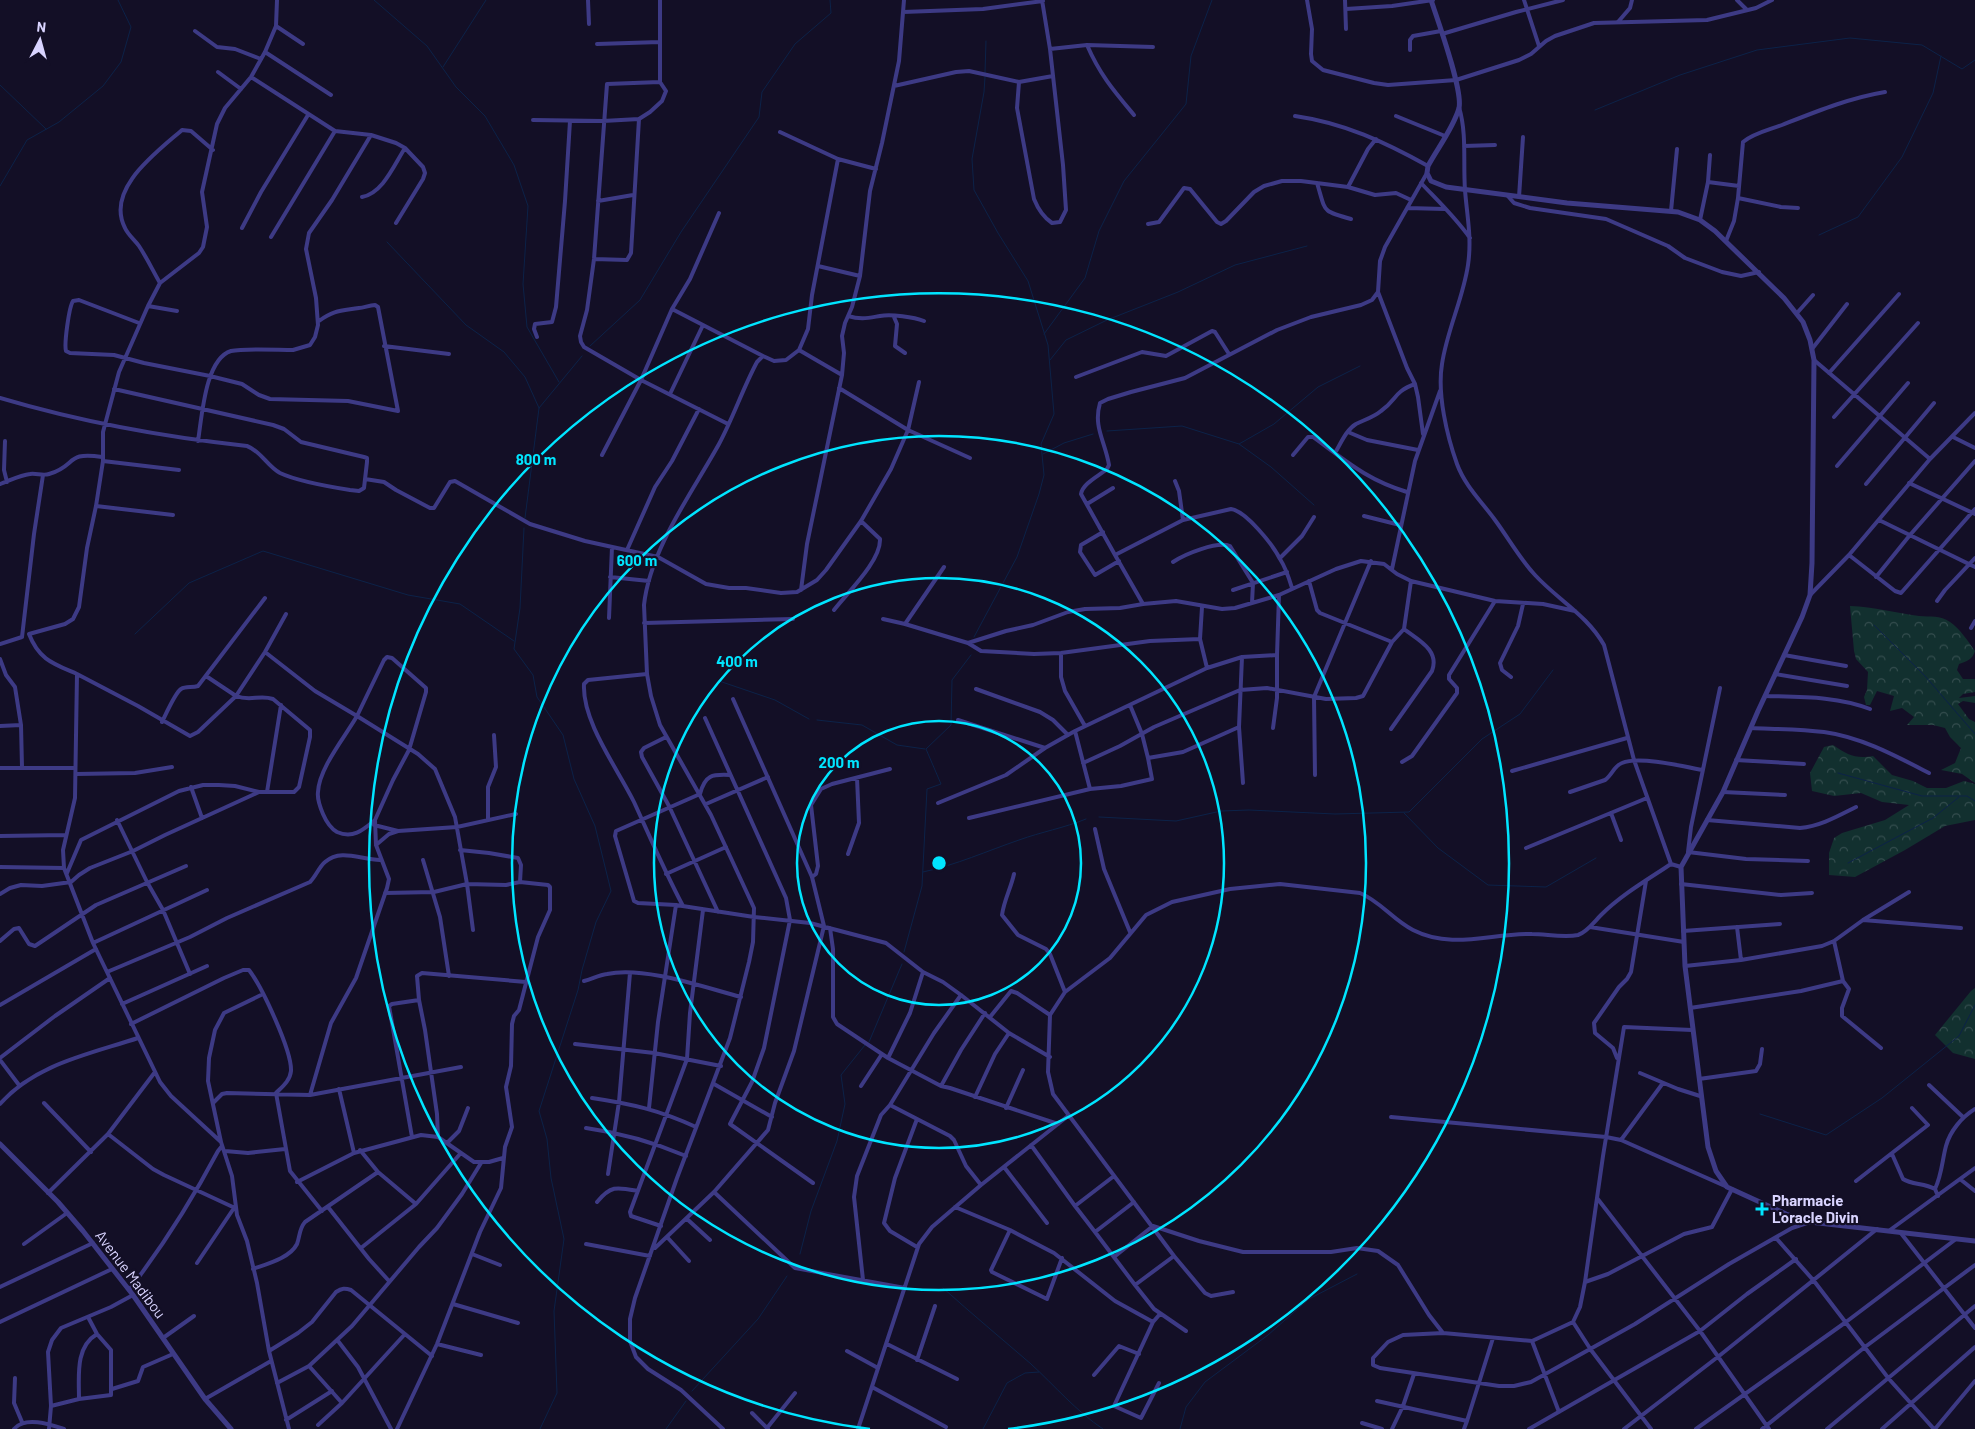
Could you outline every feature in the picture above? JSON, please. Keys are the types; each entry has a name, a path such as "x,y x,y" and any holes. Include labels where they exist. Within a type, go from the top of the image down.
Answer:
{"street":[{"path":"0,644 64,624 73,619 79,607 87,548 96,506 105,425 114,389 125,358 160,283 203,247 207,227 202,192 213,150 217,124 222,112 251,77 265,52 276,26 277,0"},
{"path":"588,0 589,24"},
{"path":"533,120 603,121 638,119 650,112 662,101 666,91 660,82 660,0"},
{"path":"801,590 809,534 842,375 844,353 842,336 860,276 870,191 894,86 903,28 904,0"},
{"path":"1307,0 1312,29 1312,61 1323,70 1388,85 1456,80 1519,60 1531,54 1539,46 1555,36 1594,24 1707,20 1747,10 1772,0"},
{"path":"1345,0 1346,29"},
{"path":"1346,9 1392,6 1432,0 1459,94 1459,107 1463,120 1465,189 1471,240 1468,267 1442,364 1441,389 1445,416 1457,464 1465,481 1521,558 1536,576 1578,611 1598,634 1608,655 1627,738 1671,864"},
{"path":"1524,0 1539,46"},
{"path":"1410,50 1412,36 1442,33 1563,0"},
{"path":"1618,22 1630,8 1632,0"},
{"path":"1737,0 1747,10"},
{"path":"903,12 983,9 1043,1 1050,48 1066,204 1064,217 1057,223 1052,223 1038,208 1032,189 1025,142 1017,108 1018,82"},
{"path":"276,26 303,44"},
{"path":"195,31 217,47 235,49 261,59"},
{"path":"597,44 660,42"},
{"path":"1050,48 1087,45 1153,47"},
{"path":"1087,45 1096,66 1106,82 1134,115"},
{"path":"265,52 331,95"},
{"path":"894,86 956,72 969,71 1018,82 1053,76"},
{"path":"218,72 241,89"},
{"path":"251,77 308,115 336,131 371,135 405,148 423,167 425,172 424,179 396,223"},
{"path":"660,82 606,84 594,259 588,310 580,336 581,342 584,347 641,380 728,424"},
{"path":"1726,242 1734,221 1738,198 1743,142 1834,105 1885,92"},
{"path":"1423,435 1415,384 1404,362 1378,292 1380,261 1385,247 1427,173 1428,166 1459,107"},
{"path":"242,228 261,192 308,115"},
{"path":"1295,116 1338,125 1376,138 1428,166"},
{"path":"1396,116 1445,136"},
{"path":"594,259 627,260 631,253 638,119"},
{"path":"538,337 534,329 535,324 552,322 556,307 570,121"},
{"path":"160,283 138,244 125,229 121,210 124,194 130,180 138,171 182,130 191,131 213,150"},
{"path":"271,237 336,131"},
{"path":"780,132 838,159 876,169"},
{"path":"198,441 210,376 218,359 232,351 293,350 310,345 315,337 319,320 306,249 309,233 332,200 371,135"},
{"path":"1519,197 1523,137"},
{"path":"1348,187 1376,138"},
{"path":"1464,146 1495,145"},
{"path":"362,197 370,195 380,188 405,148"},
{"path":"1671,211 1678,149"},
{"path":"1700,220 1708,182 1710,155"},
{"path":"672,309 774,361 786,360 800,350 808,329 838,159"},
{"path":"1427,173 1434,184 1465,189 1567,203 1686,213 1700,220 1759,272 1797,313 1808,333 1814,360 1810,595 1802,617 1722,792 1681,867 1685,966 1700,1096 1712,1162 1730,1188"},
{"path":"1148,224 1159,222 1184,188 1190,189 1217,222 1221,224 1250,195 1264,186 1282,181 1348,187 1376,195 1396,193 1411,200"},
{"path":"1708,182 1739,186"},
{"path":"1317,183 1325,208 1330,213 1351,219"},
{"path":"1421,183 1457,220 1471,240"},
{"path":"598,201 633,195"},
{"path":"1506,195 1514,203 1530,208 1606,218 1668,246 1685,258 1722,272 1742,276 1759,272"},
{"path":"1738,198 1781,207 1798,208"},
{"path":"1407,208 1445,209"},
{"path":"602,454 641,380 672,309 690,279 719,213"},
{"path":"818,266 860,276"},
{"path":"1143,604 1081,491 1085,485 1108,469 1109,465 1097,423 1096,415 1100,403 1131,392 1186,378 1229,354 1298,321 1361,305 1372,300 1378,292"},
{"path":"1829,373 1899,294"},
{"path":"1797,313 1814,295"},
{"path":"140,324 79,300 73,301 70,304 68,315 66,352 114,355 210,376 242,384 259,395 270,399 348,401 398,411 378,307 375,305 337,310 319,320"},
{"path":"1812,349 1847,304"},
{"path":"148,306 177,311"},
{"path":"848,316 862,320 880,316 910,316 924,321"},
{"path":"894,316 897,324 895,346 905,353"},
{"path":"1834,417 1918,323"},
{"path":"670,394 703,324"},
{"path":"1076,377 1142,352 1166,356 1212,331 1216,332 1229,354"},
{"path":"384,346 449,354"},
{"path":"800,350 842,375"},
{"path":"723,1429 681,1390 648,1369 636,1357 632,1350 630,1331 632,1308 696,1127 721,1066 730,1038 753,942 754,917 754,908 706,804 666,737 651,696 644,623 645,594 658,557 681,507 719,443 752,371 763,356"},
{"path":"1814,360 1930,460"},
{"path":"365,479 384,482 430,508 434,508 450,482 455,481 530,524 585,541 658,557 706,584 717,587 781,593 801,590 817,580 826,570 860,521 891,469 908,430 919,382"},
{"path":"1837,466 1908,383"},
{"path":"1335,453 1348,432 1355,425 1382,411 1396,393 1415,384"},
{"path":"839,388 908,430 970,458"},
{"path":"0,398 105,425 198,441 247,446 254,449 270,466 280,473 341,488 361,490 364,488 367,458 302,442 284,429 272,425 114,389"},
{"path":"1392,569 1407,492 1418,450 1441,389"},
{"path":"1866,484 1934,403"},
{"path":"627,550 655,487 672,460 699,409"},
{"path":"1810,595 1849,555 1909,483 1975,413"},
{"path":"1348,432 1367,440 1418,450"},
{"path":"1293,455 1308,437 1313,437 1358,471 1391,487 1407,492"},
{"path":"1953,437 1975,448"},
{"path":"5,441 4,470 7,482"},
{"path":"0,484 31,473 43,475 56,472 78,456 87,454 102,459 179,470"},
{"path":"1876,577 1975,461"},
{"path":"22,637 43,475"},
{"path":"1175,481 1180,491 1183,520"},
{"path":"1849,555 1895,591 1901,593 1974,512 1909,483"},
{"path":"1088,504 1113,488"},
{"path":"96,506 173,515"},
{"path":"1115,555 1183,520 1222,510 1237,510 1260,533 1280,558 1292,588"},
{"path":"1364,516 1400,525"},
{"path":"1280,558 1302,536 1314,517"},
{"path":"1879,520 1975,568"},
{"path":"834,610 869,564 880,545 880,539 860,521"},
{"path":"1103,532 1081,546 1080,552 1095,575 1119,561"},
{"path":"1174,562 1185,556 1224,544 1234,550 1253,583 1252,603"},
{"path":"609,618 612,547"},
{"path":"1937,601 1975,558"},
{"path":"968,643 1006,631 1033,626 1068,612 1085,609 1120,608 1176,601 1202,607 1228,609 1279,595 1352,563 1361,561 1384,564 1397,574 1411,581 1495,601 1543,604 1578,611"},
{"path":"1315,776 1314,698 1371,561"},
{"path":"905,624 944,567"},
{"path":"1233,590 1287,572"},
{"path":"610,577 649,581"},
{"path":"1309,581 1317,610 1392,642"},
{"path":"1083,763 1240,690 1267,688 1314,698 1363,696 1392,642 1404,629 1411,581"},
{"path":"1273,728 1277,690 1279,595"},
{"path":"162,722 181,689 198,686 264,598"},
{"path":"1402,762 1412,756 1457,693 1457,688 1450,681 1449,675 1495,601"},
{"path":"1511,677 1502,670 1500,663 1518,626 1524,604"},
{"path":"1202,607 1200,639 1207,668"},
{"path":"29,634 40,655 49,662 77,674 138,706 162,722 190,736 194,736 236,696 265,652 286,614"},
{"path":"644,623 793,619"},
{"path":"883,620 905,624 968,643 981,651 1034,654 1062,653 1150,641 1200,639"},
{"path":"1971,628 1975,621"},
{"path":"1391,730 1435,664 1435,657 1432,651 1404,629"},
{"path":"265,652 308,686 424,759 434,769 452,809 457,827 473,930"},
{"path":"1062,653 1061,677 1065,691 1085,726"},
{"path":"938,803 1006,775 1045,748 1075,731 1207,668 1242,657 1277,655"},
{"path":"1784,655 1846,666"},
{"path":"310,1095 331,1023 356,978 385,893 388,879 376,846 374,822 392,780 410,750 426,692 426,688 392,658 387,657 357,716 325,770 318,792 319,805 325,820 334,830 344,835 354,834 364,830 374,822"},
{"path":"1242,657 1239,727 1243,782"},
{"path":"0,659 6,675 15,687 21,725 22,767"},
{"path":"77,674 76,774 74,798 63,850 64,868 93,943 160,1082 222,1144"},
{"path":"648,674 588,680 584,684 583,693 595,728 683,906"},
{"path":"1775,674 1847,686"},
{"path":"67,873 81,840 117,820 151,806 170,794 191,787 219,785 235,786 259,792 294,792 298,787 310,730 281,705 266,696 244,700 206,676"},
{"path":"1688,852 1702,770 1720,688"},
{"path":"976,690 1040,712 1053,720 1068,735"},
{"path":"1765,696 1837,700 1855,703 1870,709"},
{"path":"653,1249 714,1192 768,1130 775,1102 794,1050 824,926 812,877 734,699"},
{"path":"267,792 281,705"},
{"path":"968,818 1090,789 1121,786 1152,778 1142,734 1130,705"},
{"path":"706,718 786,898 790,920 764,1048 752,1082 730,1124 813,1183"},
{"path":"958,720 1045,748"},
{"path":"0,726 21,725"},
{"path":"1148,758 1183,752 1239,727"},
{"path":"1751,728 1824,732 1838,735 1876,748 1928,773"},
{"path":"1075,731 1090,789"},
{"path":"488,820 488,787 496,767 494,735"},
{"path":"666,737 644,748 641,752 642,757 696,861 718,912"},
{"path":"1512,771 1627,738"},
{"path":"1570,792 1605,780 1610,777 1618,765 1634,760 1702,770"},
{"path":"1736,760 1804,764"},
{"path":"76,774 135,773 172,766"},
{"path":"0,768 75,768"},
{"path":"812,877 816,874 818,866 811,805 821,789 832,784 890,769"},
{"path":"700,794 703,784 710,776 730,775"},
{"path":"706,804 768,777"},
{"path":"848,854 859,823 858,778"},
{"path":"191,787 202,818"},
{"path":"0,894 10,888 21,885 42,886 70,882 90,868 133,852 259,792"},
{"path":"1722,792 1785,795"},
{"path":"700,794 669,806 642,820 618,828 615,836 634,901 638,903 676,905 754,917 790,920 824,926 886,943 923,972 943,982 1009,1033 1050,1057"},
{"path":"1526,848 1647,798"},
{"path":"1707,820 1800,828 1812,827 1856,807"},
{"path":"1611,813 1620,840"},
{"path":"376,846 389,834 398,831 457,827 516,814"},
{"path":"117,820 147,882 163,910 190,974"},
{"path":"374,822 398,831"},
{"path":"1095,830 1104,869 1130,932"},
{"path":"0,836 66,835"},
{"path":"666,874 726,847"},
{"path":"460,850 518,858 521,865 520,882"},
{"path":"1688,852 1746,859 1808,861"},
{"path":"108,972 310,882 317,875 323,864 335,856 349,855 367,860 380,860"},
{"path":"423,860 440,917 449,976"},
{"path":"1671,864 1681,867"},
{"path":"1233,1292 1207,1295 1174,1256 1053,1094 1048,1072 1050,1015 1065,992 1110,958 1146,915 1172,902 1230,889 1280,884 1360,892 1413,930 1458,942 1480,940 1495,936 1579,934 1590,927 1616,901 1671,864"},
{"path":"0,940 14,929 19,928 29,944 35,946 82,912 186,866"},
{"path":"0,867 64,868"},
{"path":"1014,874 1011,888 1003,904 1002,915 1018,935 1046,949 1050,954 1065,992"},
{"path":"1617,1063 1613,1048 1595,1033 1594,1023 1629,976 1646,881"},
{"path":"385,893 434,892 467,884 506,885 520,882 540,883 550,887 550,910 538,937 519,1010 514,1016 512,1024 512,1066 506,1087 512,1127 503,1158 501,1188 488,1214 432,1356 397,1429"},
{"path":"1681,884 1781,895 1812,893"},
{"path":"93,943 207,890"},
{"path":"1685,966 1741,960 1802,951 1822,946 1834,941 1862,920 1909,892"},
{"path":"648,1108 654,1053 676,905"},
{"path":"661,1226 631,1216 632,1206 687,1059 690,1013 703,910"},
{"path":"1862,920 1961,928"},
{"path":"1683,932 1780,924"},
{"path":"1590,927 1638,933 1684,942"},
{"path":"1737,927 1741,960"},
{"path":"830,928 834,1022 888,1058 941,1086 1058,1124"},
{"path":"1834,941 1843,981 1848,989 1842,1008 1842,1016 1881,1048"},
{"path":"0,1005 96,949"},
{"path":"122,1004 207,966"},
{"path":"131,1024 243,970 249,970 263,994 284,1041 291,1068 288,1080 276,1094 290,1171 322,1211"},
{"path":"584,981 606,974 630,972 666,976 741,997"},
{"path":"608,1174 618,1102 630,972"},
{"path":"888,1058 910,1013 923,972"},
{"path":"438,1137 438,1122 426,1030 419,1000 417,976 420,974 526,982"},
{"path":"18,1085 0,1059 55,1016 110,978"},
{"path":"1690,1008 1802,991 1843,981"},
{"path":"990,1017 1011,990 1050,1015"},
{"path":"263,994 224,1013 218,1022 210,1047 208,1081 222,1144 232,1176 235,1208 247,1241 260,1294 271,1362 289,1429"},
{"path":"863,1280 854,1196 855,1184 881,1115 890,1105 960,995"},
{"path":"412,1138 388,1006 419,1000"},
{"path":"941,1086 985,1013"},
{"path":"1692,1030 1624,1027 1585,1282 1580,1307 1573,1322 1532,1341 1443,1333 1397,1337 1388,1342 1372,1360 1375,1367 1480,1384 1514,1386 1530,1382 1591,1350 1729,1264 1792,1228 1810,1222"},
{"path":"975,1096 995,1054 1009,1033"},
{"path":"0,1104 18,1085 43,1070 138,1038"},
{"path":"575,1044 654,1053 721,1066"},
{"path":"1699,1079 1756,1071 1760,1064 1762,1049"},
{"path":"861,1086 882,1054"},
{"path":"213,1103 222,1094 227,1093 310,1095 461,1067"},
{"path":"1006,1108 1023,1070"},
{"path":"48,1192 108,1134 155,1072"},
{"path":"1640,1073 1700,1096"},
{"path":"1621,1140 1663,1083"},
{"path":"714,1084 772,1117"},
{"path":"1929,1085 1963,1117"},
{"path":"339,1089 354,1152"},
{"path":"592,1098 648,1108 668,1114 696,1127"},
{"path":"44,1103 91,1152"},
{"path":"890,1105 946,1133 954,1140 966,1166 982,1185"},
{"path":"446,1144 459,1131 468,1108"},
{"path":"1856,1181 1928,1126 1912,1108"},
{"path":"1935,1189 1942,1171 1946,1145 1963,1117 1975,1109"},
{"path":"858,1429 917,1247 932,1228 956,1207 1004,1166 1068,1116"},
{"path":"1391,1117 1621,1140 1786,1214 1810,1222 1975,1241"},
{"path":"917,1119 895,1178 884,1224 890,1231 917,1247"},
{"path":"586,1128 614,1132 656,1143 686,1156"},
{"path":"108,1134 153,1169 235,1208"},
{"path":"297,1182 354,1152 429,1135 438,1137 474,1162 481,1163 503,1158"},
{"name":"Avenue Madibou","path":"0,1144 68,1212 131,1292 205,1399 230,1429"},
{"path":"50,1427 49,1346 56,1333 61,1328 88,1317 131,1292 160,1250 222,1144"},
{"path":"1031,1145 1057,1184 1148,1304 1186,1331"},
{"path":"225,1151 248,1153 285,1149"},
{"path":"360,1150 378,1172 416,1204"},
{"path":"361,1248 416,1204 460,1154"},
{"path":"1892,1154 1903,1179 1912,1183 1927,1185 1935,1189 1938,1196"},
{"path":"277,1383 309,1366 352,1326 419,1247 438,1228 481,1163"},
{"path":"1004,1166 1046,1223"},
{"path":"1890,1230 1975,1168"},
{"path":"253,1269 279,1259 294,1248 302,1226 378,1172"},
{"path":"1075,1206 1114,1176"},
{"path":"1960,1179 1975,1191"},
{"path":"597,1202 605,1192 614,1187 638,1191"},
{"path":"1585,1282 1601,1277 1684,1234 1712,1227 1730,1188"},
{"path":"714,1192 796,1268 905,1288"},
{"path":"1597,1198 1719,1356 1766,1428 1864,1347 1944,1290 1975,1265"},
{"path":"1095,1232 1134,1202"},
{"path":"328,1207 390,1281"},
{"path":"956,1207 1010,1230 1062,1258 1115,1301 1153,1322"},
{"path":"197,1264 235,1208"},
{"path":"24,1244 68,1212"},
{"path":"687,1219 710,1240"},
{"path":"1114,1257 1153,1226"},
{"path":"1153,1226 1199,1241 1243,1252 1331,1252 1357,1248 1378,1251 1398,1265 1429,1315 1443,1333"},
{"path":"1624,1429 1814,1281 1877,1229"},
{"path":"1010,1230 992,1272 1046,1299 1062,1258"},
{"path":"1900,1232 1975,1328"},
{"path":"667,1237 689,1261"},
{"path":"1776,1238 1814,1281 1889,1379 1934,1429 1975,1381"},
{"path":"1696,1429 1846,1322 1956,1239"},
{"path":"0,1287 92,1243"},
{"path":"586,1244 650,1256"},
{"path":"472,1254 500,1265"},
{"path":"1135,1285 1174,1256"},
{"path":"1529,1429 1700,1331 1746,1294 1796,1259"},
{"path":"0,1322 112,1269"},
{"path":"269,1351 312,1322 341,1288 351,1290 432,1356"},
{"path":"453,1304 518,1323"},
{"path":"917,1360 935,1306"},
{"path":"1827,1429 1975,1306"},
{"path":"1159,1383 1140,1418 1114,1406 1153,1322 1160,1314"},
{"path":"163,1338 194,1316"},
{"path":"51,1406 79,1399 109,1396 112,1389 111,1350 97,1334 88,1317"},
{"path":"1573,1322 1591,1350 1651,1429"},
{"path":"79,1399 83,1349 89,1339 97,1334"},
{"path":"318,1425 364,1380 405,1334"},
{"path":"1464,1429 1480,1384 1493,1338"},
{"path":"338,1341 352,1357 391,1429"},
{"path":"1532,1341 1559,1412"},
{"path":"437,1344 481,1355"},
{"path":"887,1344 957,1379"},
{"path":"1094,1375 1118,1346 1139,1354"},
{"path":"1882,1429 1975,1347"},
{"path":"847,1352 878,1368"},
{"path":"112,1389 138,1381 143,1367 173,1354"},
{"path":"205,1399 271,1362"},
{"path":"309,1366 342,1403"},
{"path":"1392,1429 1403,1406 1414,1374"},
{"path":"15,1378 14,1404 22,1422"},
{"path":"872,1387 946,1427"},
{"path":"286,1420 332,1391"},
{"path":"752,1413 768,1429 795,1393"},
{"path":"1377,1401 1467,1421"},
{"path":"22,1422 64,1429"},
{"path":"14,1429 22,1422"},
{"path":"1362,1423 1382,1429"}],"green space":[{"path":"1850,606 1942,618 1954,625 1970,643 1975,651 1974,654 1969,660 1959,664 1957,670 1963,679 1975,679 1975,692 1963,694 1959,698 1975,696 1975,703 1963,701 1958,704 1969,719 1975,722 1975,783 1962,774 1941,770 1955,763 1961,748 1950,737 1945,728 1933,725 1907,725 1914,717 1902,708 1890,711 1894,696 1877,691 1870,705 1866,705 1864,697 1867,690 1868,672 1856,659"},
{"path":"1833,745 1852,755 1861,757 1873,756 1892,775 1913,781 1927,788 1946,788 1964,781 1975,784 1975,820 1945,826 1855,877 1829,875 1829,853 1834,838 1842,833 1885,820 1909,805 1882,802 1861,793 1834,796 1812,791 1810,773 1824,747"},
{"path":"1975,988 1975,1059 1953,1053 1935,1035"}],"waterway":[{"path":"0,186 27,140 59,122 103,86 121,62 131,27 118,0"},
{"path":"374,0 427,46 456,87 485,116 514,165 528,206 523,284 527,327 559,382"},
{"path":"443,67 486,0"},
{"path":"590,346 640,300 681,232 759,117 762,92 795,44 831,13 830,0"},
{"path":"1044,334 1085,278 1099,231 1124,181 1186,104 1191,56 1212,0"},
{"path":"1595,110 1680,75 1757,50 1850,38 1922,45 1962,69 1975,60"},
{"path":"985,73 986,41"},
{"path":"1819,235 1858,217 1902,157 1933,93 1941,56"},
{"path":"974,637 1017,557 1044,475 1041,444 1054,414 1048,345 1028,281 974,190 972,159 985,77"},
{"path":"0,85 46,129"},
{"path":"387,242 466,325 504,352 525,377 539,408"},
{"path":"1050,360 1066,340 1107,320 1178,292 1235,265 1307,246"},
{"path":"525,518 539,408 582,356"},
{"path":"1107,431 1182,426 1239,444 1274,424 1318,387 1360,366"},
{"path":"1043,454 1064,443 1093,434"},
{"path":"1239,444 1271,467 1314,505"},
{"path":"524,528 520,608 514,649 533,675 537,697 563,735 574,779 595,826 611,891 596,922 578,990 539,1111 547,1139 551,1178 564,1239 554,1311 557,1393 540,1429"},
{"path":"135,634 189,583 263,551 408,595 460,604 514,641"},
{"path":"1874,625 1925,676 1975,734"},
{"path":"904,952 922,886 927,789 941,784 926,749 951,725 952,680 971,655"},
{"path":"1099,817 1176,821 1221,811 1249,810 1335,814 1409,812 1482,739 1520,714 1553,670"},
{"path":"719,681 775,700 809,719"},
{"path":"817,720 862,725 897,745 925,749"},
{"path":"1838,773 1922,796 1967,796 1975,801"},
{"path":"1848,863 1933,818 1959,797"},
{"path":"1404,813 1438,848 1488,885 1546,887 1596,858"},
{"path":"923,872 959,862 1027,837 1086,819"},
{"path":"869,1042 902,964"},
{"path":"1760,1114 1826,1135 1882,1098 1959,1036 1975,1005"},
{"path":"800,1254 811,1211 837,1141 845,1104 841,1075 865,1045"},
{"path":"1180,1429 1186,1407 1205,1382 1268,1335 1309,1299 1357,1274"},
{"path":"692,1391 758,1319 787,1276"},
{"path":"943,1288 1103,1429"},
{"path":"983,1429 1007,1383 1025,1373 1039,1372"},
{"path":"666,1429 686,1401"}],"place":[{"name":"Pharmacie L'oracle Divin","path":"1762,1209"}]}
